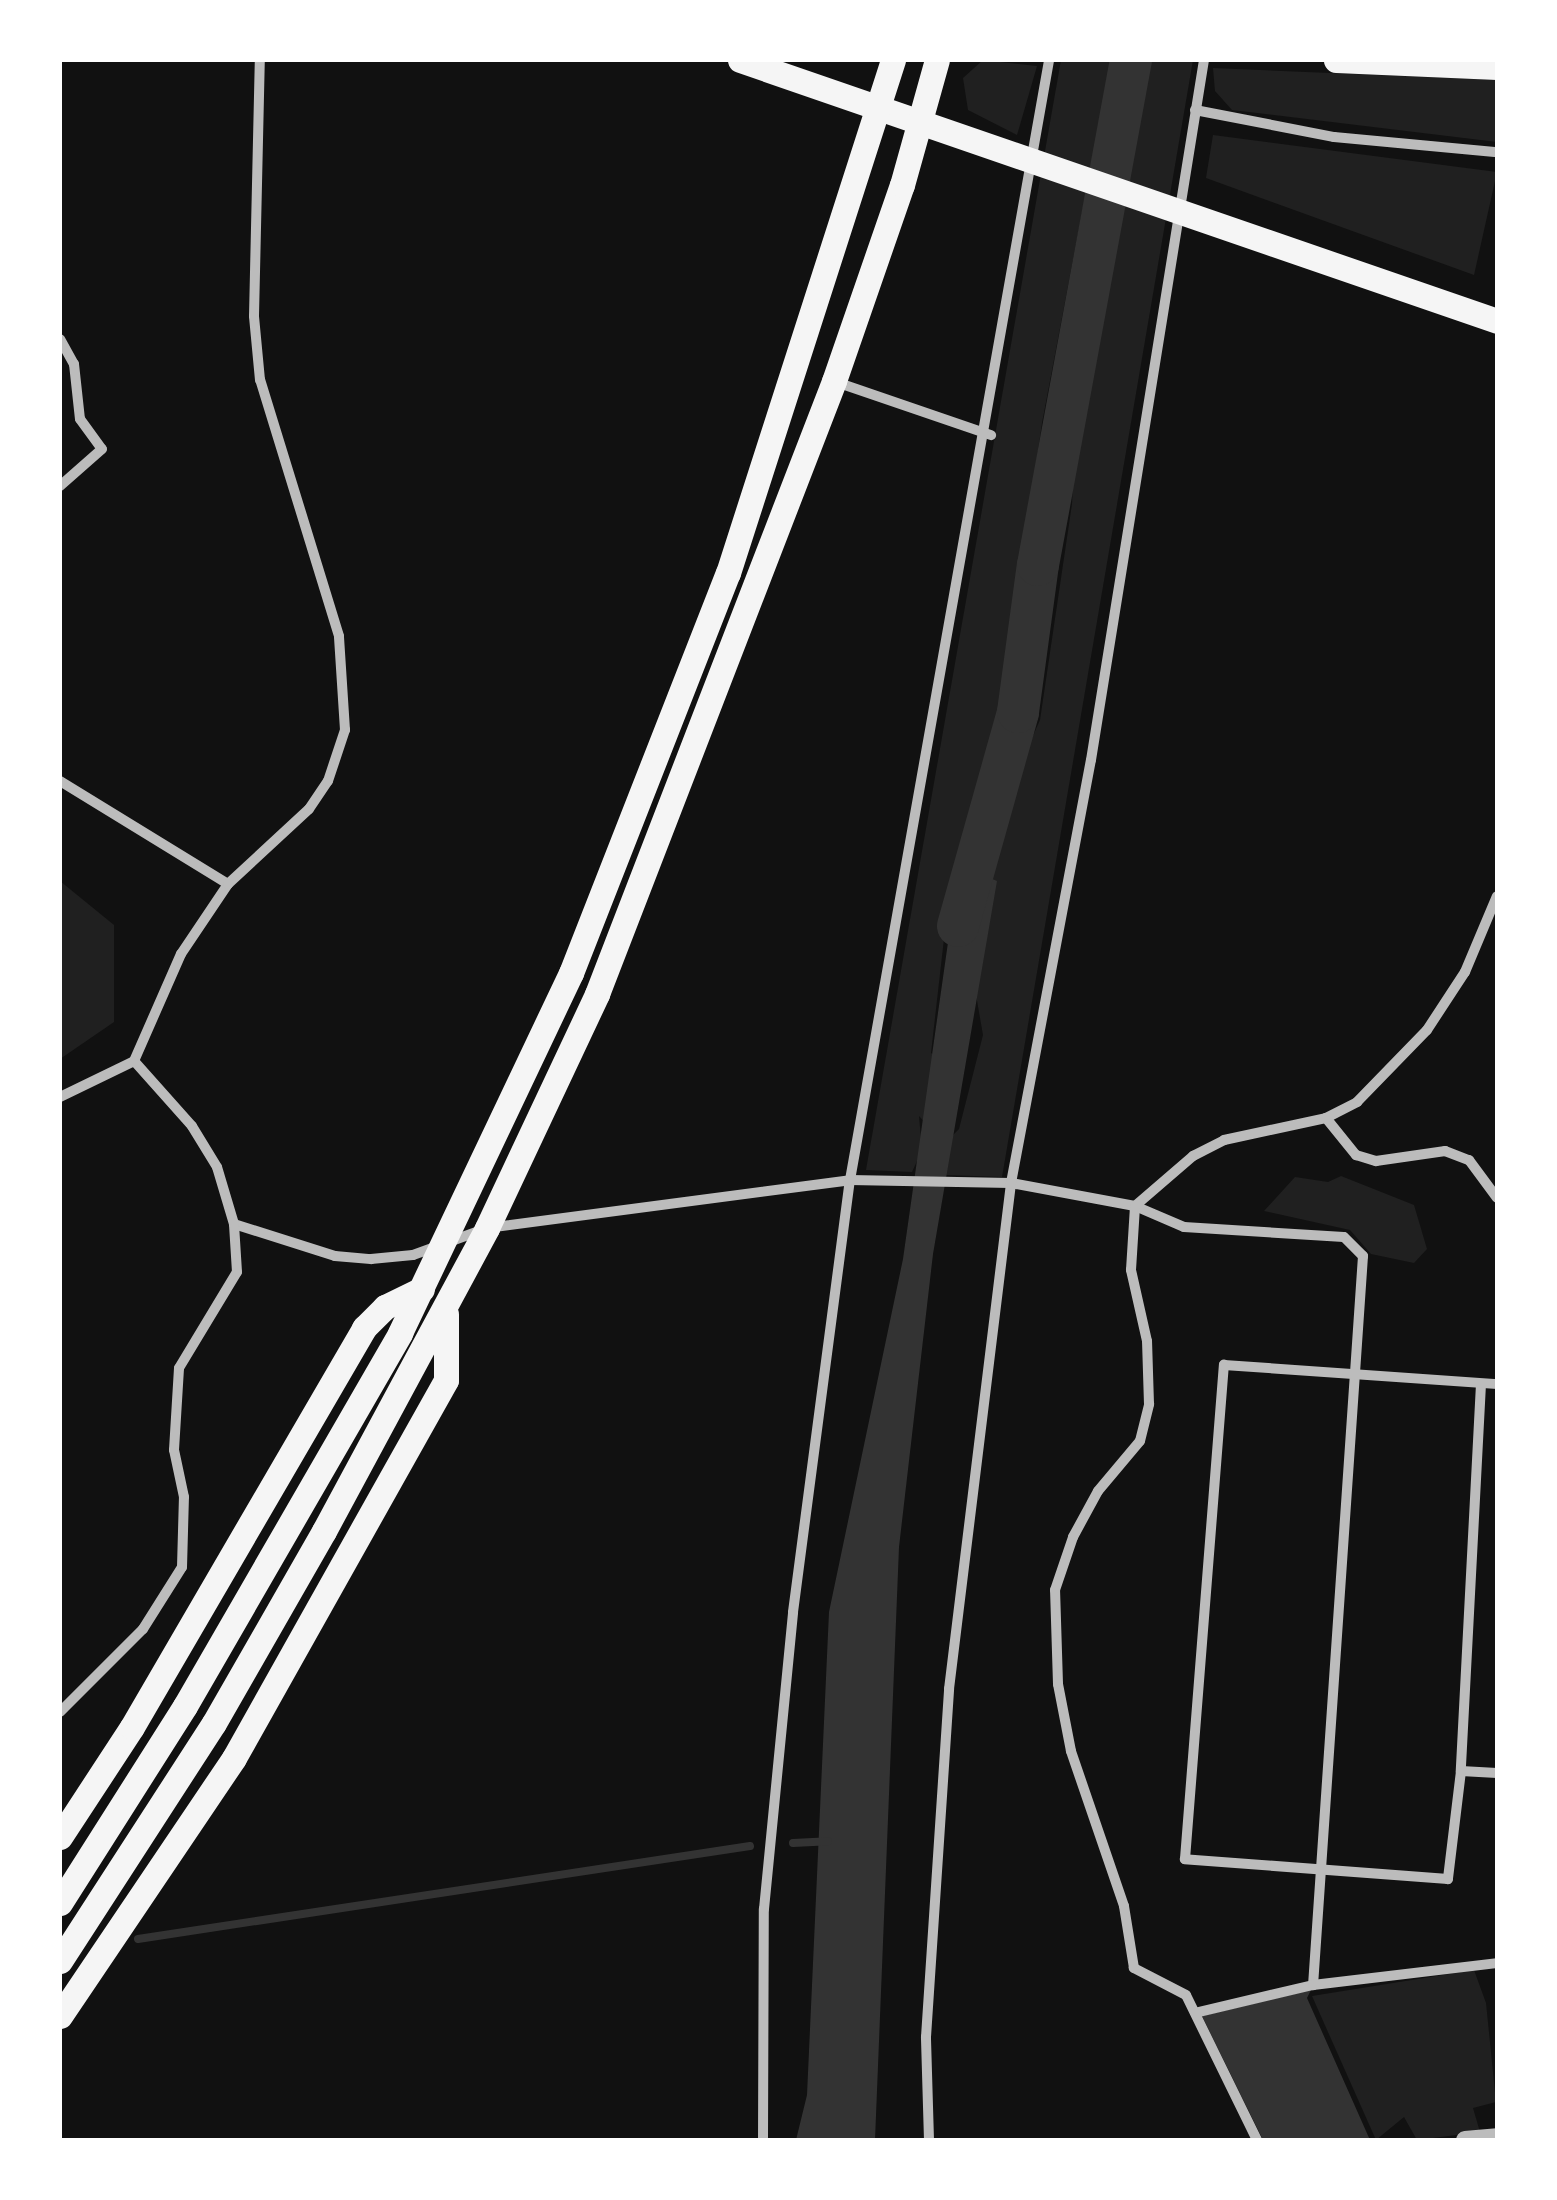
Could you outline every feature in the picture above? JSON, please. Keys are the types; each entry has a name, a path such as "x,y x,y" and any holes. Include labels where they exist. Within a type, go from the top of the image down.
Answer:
{"highway":[{"path":"740,60 1497,322"},
{"path":"60,1903 186,1706 422,1289 572,973 654,771 734,555 880,111 893,60"},
{"path":"60,1961 214,1723 446,1308 597,994 834,381 921,124 937,60"},
{"path":"1336,60 1497,68"},
{"path":"60,1837 132,1727 364,1328 385,1306 422,1289"},
{"path":"60,2016 234,1758 446,1380 446,1308"}],"street":[{"path":"60,1097 134,1061 181,954 228,884 309,809 328,781 344,730 339,636 260,380 254,316 260,60"},
{"path":"763,2140 764,1909 792,1612 850,1180 987,434 1049,60"},
{"path":"929,2140 926,2037 950,1689 1011,1183 1140,461 1204,60"},
{"path":"1195,110 1334,137 1497,152"},
{"path":"60,339 74,364 80,419 102,449 60,486"},
{"path":"834,381 987,434"},
{"path":"1124,458 1140,461"},
{"path":"60,781 228,884"},
{"path":"1257,2140 1186,1994 1134,1968 1124,1906 1070,1751 1058,1684 1055,1590 1072,1537 1098,1490 1140,1441 1150,1404 1147,1342 1132,1270 1135,1206 1194,1156 1224,1140 1326,1118 1356,1102 1427,1030 1465,972 1497,896"},
{"path":"60,1712 143,1630 182,1566 186,1539 174,1398 179,1368 238,1272 234,1224 216,1167 192,1126 134,1061"},
{"path":"1326,1118 1356,1155 1366,1158 1444,1151 1469,1160 1497,1198"},
{"path":"234,1224 335,1256 413,1256 486,1228 850,1180 1011,1183 1135,1206 1184,1226 1344,1237 1364,1256 1316,1870 1313,1985"},
{"path":"1481,1384 1460,1771 1448,1879 1186,1859 1224,1365 1355,1371 1497,1384"},
{"path":"1460,1771 1497,1773"},
{"path":"1195,2013 1313,1985 1497,1963"},
{"path":"1466,2140 1497,2137"}],"shaded area":[{"path":"983,60 1037,66 1017,135 968,110 963,78"},
{"path":"1061,60 1115,60 1118,86 1109,89 1042,423 1000,711 946,921 931,1053 941,1060 928,1126 919,1116 922,1150 912,1172 866,1170"},
{"path":"1140,60 1193,60 1002,1177 946,1175 946,1142 959,1129 983,1035 967,943 1007,794 1040,720 1072,504 1076,413 1089,394 1087,339"},
{"path":"1213,68 1497,80 1497,142 1232,110 1215,91"},
{"path":"1213,135 1497,172 1474,275 1206,178"},
{"path":"959,865 997,881 933,1254 899,1547 875,2140 796,2140 807,2095 829,1612 903,1259"},
{"path":"60,881 114,925 114,1022 60,1059"},
{"path":"1341,1176 1414,1205 1427,1249 1414,1263 1371,1254 1350,1230 1264,1211 1295,1177 1328,1182"},
{"path":"1474,1970 1486,2003 1496,2102 1473,2108 1480,2132 1417,2140 1404,2117 1376,2140 1312,1996"},
{"path":"1311,1990 1307,1998 1370,2140 1263,2140 1202,2016"}],"waterway":[{"path":"958,926 1018,712 1038,565 1131,60"},
{"path":"793,1843 828,1841"},
{"path":"138,1939 750,1846"}]}
